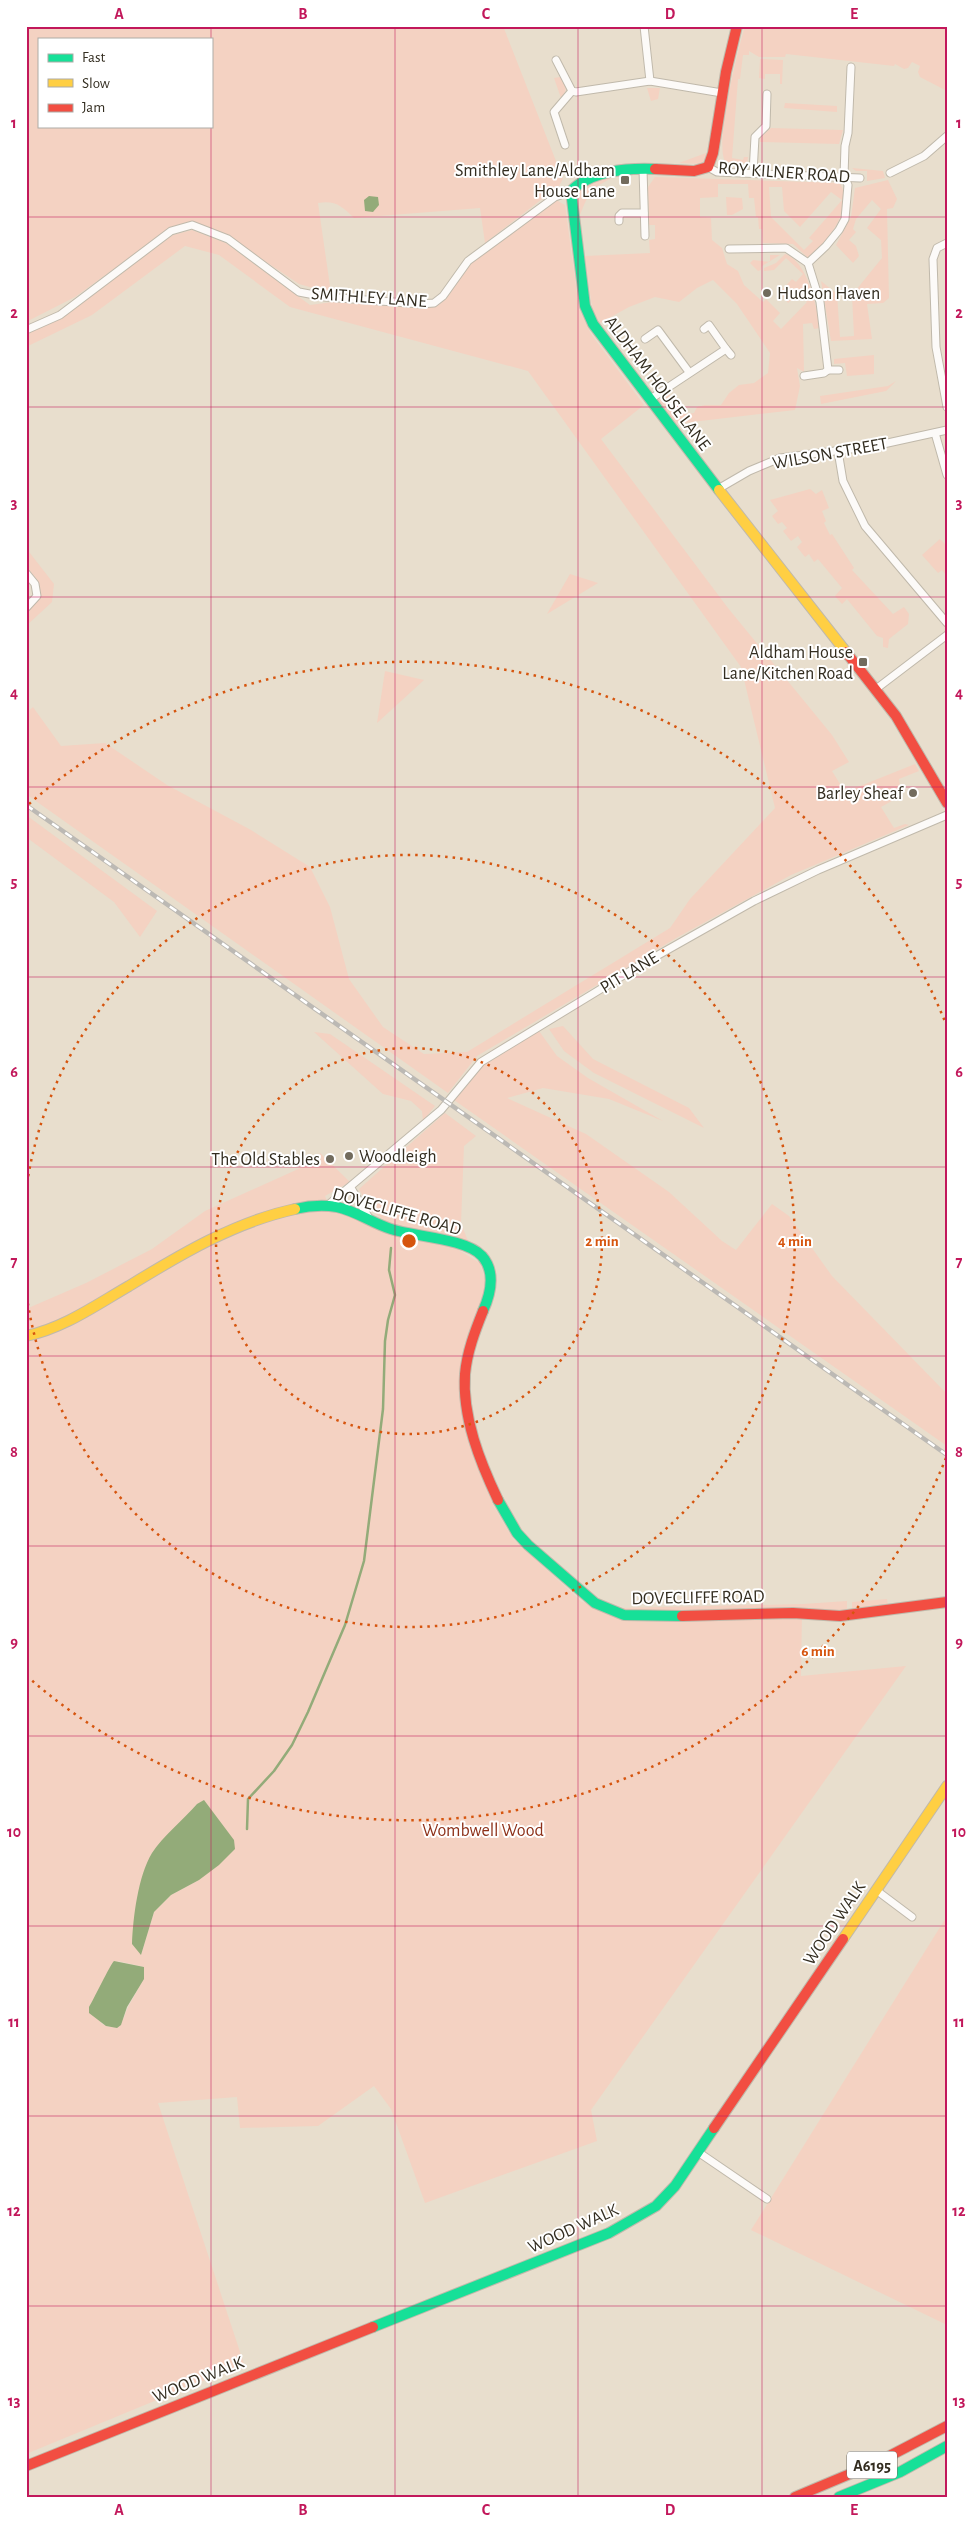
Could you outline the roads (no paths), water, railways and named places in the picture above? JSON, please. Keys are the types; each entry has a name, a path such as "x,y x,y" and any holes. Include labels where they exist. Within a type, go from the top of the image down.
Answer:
{"main road":[{"path":"571,192 581,182 600,174 643,169 694,171 708,167 713,153 722,93 737,26"},
{"name":"ALDHAM HOUSE LANE","path":"571,192 582,283 589,316 649,400 896,716 947,803"},
{"name":"DOVECLIFFE ROAD","path":"26,1336 52,1327 101,1302 204,1243 251,1222 297,1208 327,1206 370,1218 386,1228 472,1249 487,1262 491,1277 490,1292 474,1334 465,1381 476,1441 500,1505 518,1535 581,1592 615,1613 639,1617 792,1613 840,1616 947,1602"},
{"name":"WOOD WALK","path":"26,2466 609,2233 656,2206 675,2186 947,1786"},
{"name":"A6195","path":"795,2497 876,2464 947,2426"},
{"name":"A6195","path":"839,2497 900,2472 947,2446"}],"street":[{"path":"646,27 650,81"},
{"path":"556,60 572,91"},
{"path":"808,263 826,246 839,230 845,218 848,185 844,176 853,85 851,67"},
{"path":"572,91 583,93 650,81 722,93"},
{"path":"565,145 554,112 572,91"},
{"path":"753,173 755,137 766,126 767,94"},
{"path":"890,173 924,156 947,136"},
{"name":"ROY KILNER ROAD","path":"708,167 717,172 860,178"},
{"path":"643,169 645,236"},
{"name":"SMITHLEY LANE","path":"26,330 60,315 171,231 192,225 228,239 298,292 325,297 421,304 434,303 443,296 468,261 554,197 571,192"},
{"path":"619,221 619,216 622,213 644,213"},
{"path":"947,243 937,248 933,268 936,347 947,407"},
{"path":"729,250 786,248 808,263 820,302 828,370"},
{"path":"649,400 689,372 695,371 729,352 709,325 704,329"},
{"path":"645,339 658,330 689,372"},
{"path":"804,376 824,373 828,370 839,370"},
{"name":"WILSON STREET","path":"718,489 749,470 780,458 838,451 947,430"},
{"path":"935,433 947,475"},
{"path":"838,451 843,481 865,526 947,623"},
{"path":"26,573 35,584 38,596 26,608"},
{"path":"876,689 947,635"},
{"name":"PIT LANE","path":"327,1206 351,1188 441,1110 481,1062 490,1056 644,962 754,900 818,870 947,815"},
{"path":"351,1188 370,1218"},
{"path":"876,1890 912,1917"},
{"path":"698,2152 767,2199"}],"waterway":[{"path":"247,1829 248,1799 274,1771 292,1745 345,1625 364,1561 383,1409 385,1341 388,1320 395,1295 389,1270 391,1248"}],"railway":[{"path":"26,805 947,1455"}],"place":[{"name":"Smithley Lane/Aldham House Lane","path":"625,180"},
{"name":"Hudson Haven","path":"767,293"},
{"name":"Aldham House Lane/Kitchen Road","path":"863,662"},
{"name":"Barley Sheaf","path":"913,793"},
{"name":"Woodleigh","path":"349,1156"},
{"name":"The Old Stables","path":"330,1159"}],"park label":[{"name":"Wombwell Wood","path":"483,1830"}]}
